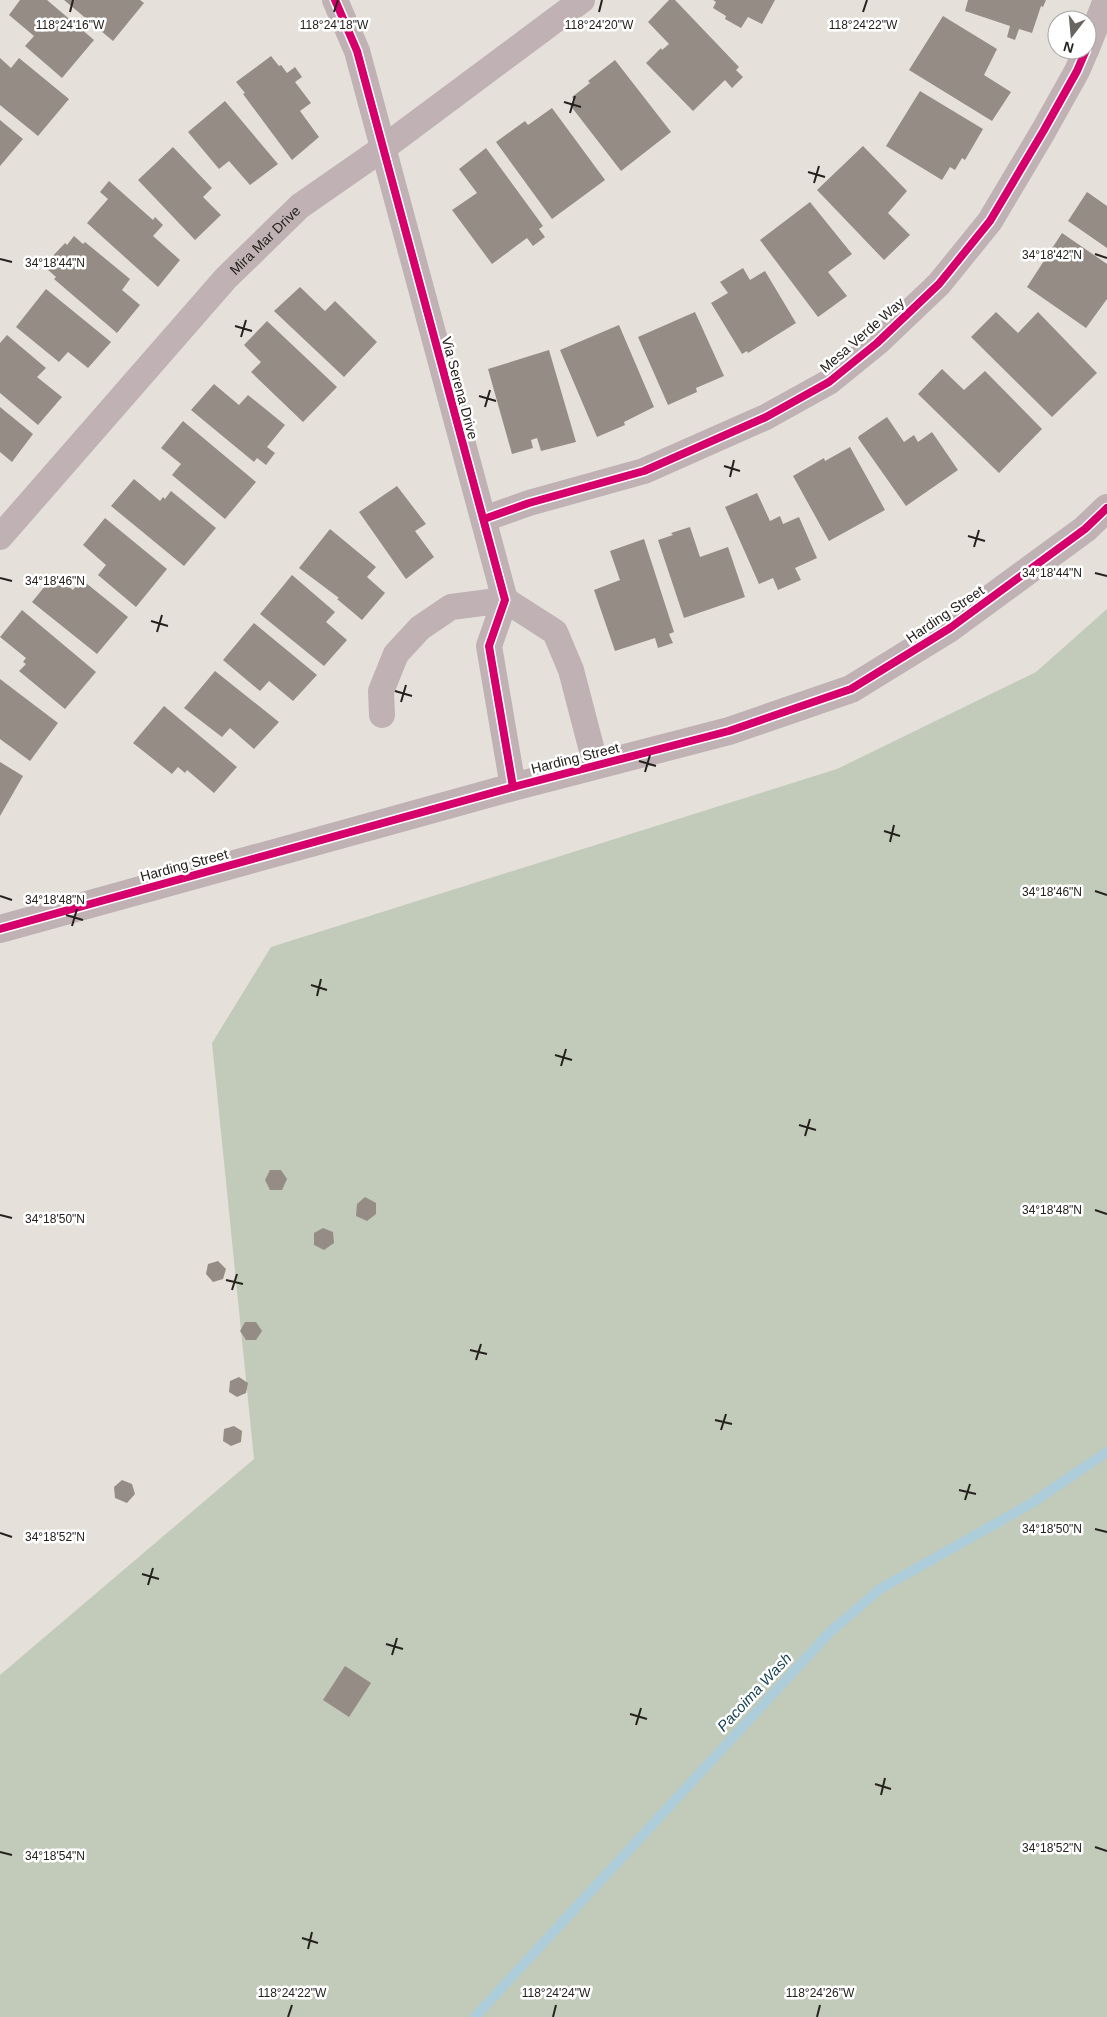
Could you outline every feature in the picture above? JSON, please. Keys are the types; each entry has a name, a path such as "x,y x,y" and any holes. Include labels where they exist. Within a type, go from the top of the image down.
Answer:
{"street":[{"name":"Via Serena Drive","path":"335,0 356,51 505,600"},
{"name":"Mira Mar Drive","path":"0,537 226,278 300,206 382,149 582,0"},
{"name":"Mesa Verde Way","path":"1097,22 1106,0"},
{"name":"Mesa Verde Way","path":"484,519 529,503 644,471 766,417 829,382 877,343 939,284 990,221 1044,130 1082,60"},
{"name":"Harding Street","path":"0,928 513,787 729,732 851,689 950,628 1085,529 1107,508"},
{"path":"382,715 381,691 396,654 420,628 451,607 505,600 555,632 571,670 596,766"},
{"path":"505,600 489,646 513,787"}],"green space":[{"path":"1107,609 1107,2017 0,2017 0,1675 254,1459 212,1043 271,947 837,769 1036,672"}],"building":[{"path":"20,0 47,0 94,40 62,78 25,46 34,36 9,15"},
{"path":"64,0 140,0 144,3 113,41"},
{"path":"669,0 675,0 739,67 736,70 743,77 732,88 725,80 693,111 646,63 661,48 662,50 669,44 648,22"},
{"path":"713,0 775,0 762,24 748,17 741,28 725,19 726,16 713,8 716,2"},
{"path":"968,0 1046,0 1043,7 1041,6 1032,33 1019,29 1015,40 1007,37 1010,26 965,11"},
{"path":"943,16 997,49 984,75 1011,92 992,121 909,70"},
{"path":"271,56 287,73 295,67 302,77 295,82 311,103 300,111 319,137 292,160 236,82"},
{"path":"0,58 11,68 19,58 69,99 38,136 0,105"},
{"path":"615,60 671,132 621,171 570,105 575,101 572,97 590,83 588,81"},
{"path":"920,91 983,129 965,160 962,158 955,170 950,167 942,180 886,146"},
{"path":"225,101 278,164 250,185 229,161 219,169 188,132"},
{"path":"552,108 605,180 552,219 496,142 525,121 528,125"},
{"path":"0,120 23,139 0,166"},
{"path":"863,146 907,191 888,213 910,235 884,260 817,190"},
{"path":"173,147 212,188 203,197 221,215 195,240 138,180"},
{"path":"486,148 543,226 539,229 545,237 533,246 527,238 492,264 452,210 477,193 459,169"},
{"path":"109,181 153,220 155,217 163,225 153,236 180,260 158,287 87,223 108,199 100,192"},
{"path":"1087,192 1107,206 1107,248 1068,221"},
{"path":"810,202 852,254 828,272 847,296 818,317 760,240"},
{"path":"1062,233 1107,264 1107,299 1086,328 1027,287"},
{"path":"74,236 83,244 85,242 130,279 122,290 140,305 117,333 54,279 56,277 47,269 53,261 50,259 65,243 67,245"},
{"path":"743,268 750,280 765,271 796,323 748,353 747,351 742,354 711,303 728,293 720,282"},
{"path":"300,287 325,311 335,301 377,342 344,377 274,311"},
{"path":"46,289 111,342 88,368 68,352 59,362 16,327"},
{"path":"695,312 724,376 696,388 697,392 668,405 638,337"},
{"path":"996,312 1018,333 1038,312 1097,373 1052,417 971,337"},
{"path":"267,321 337,387 303,422 251,372 261,362 244,345"},
{"path":"619,325 654,407 624,422 625,425 597,437 560,350"},
{"path":"7,335 46,368 37,377 62,397 38,425 0,393 0,343"},
{"path":"549,350 576,442 541,451 537,438 531,440 533,448 512,454 488,369"},
{"path":"942,369 964,390 985,371 1042,429 999,473 918,394"},
{"path":"214,384 239,405 248,395 285,425 267,447 275,453 266,465 257,458 254,462 191,410"},
{"path":"0,407 33,434 12,462 0,452"},
{"path":"887,417 904,442 914,435 918,442 932,432 958,470 906,506 858,438"},
{"path":"183,421 256,482 225,519 172,475 181,464 161,448"},
{"path":"850,447 885,510 829,541 793,476 824,458 825,461"},
{"path":"134,479 160,501 163,497 165,499 171,491 216,528 184,566 111,506"},
{"path":"397,486 426,524 415,531 434,557 406,579 359,512"},
{"path":"757,493 770,521 780,516 783,524 799,517 817,558 795,568 801,580 778,590 773,578 759,584 725,507"},
{"path":"105,518 167,569 136,607 98,575 106,565 83,545"},
{"path":"690,527 700,557 728,547 745,597 684,618 658,540 673,535 671,533"},
{"path":"330,529 376,567 367,577 385,593 362,620 337,599 339,598 299,568"},
{"path":"644,539 674,632 669,634 673,643 658,648 655,638 615,651 594,590 620,580 610,551"},
{"path":"54,575 73,590 81,579 128,617 97,654 32,602"},
{"path":"292,575 335,612 326,622 347,640 324,666 260,614"},
{"path":"22,610 96,672 65,709 19,671 26,664 23,662 26,658 0,637"},
{"path":"254,623 317,675 293,701 269,681 260,691 223,660"},
{"path":"215,671 279,722 254,749 230,728 222,737 184,708"},
{"path":"0,679 58,723 30,761 0,739"},
{"path":"164,706 237,767 214,793 187,770 185,773 178,767 172,774 133,743"},
{"path":"0,762 23,776 0,816"},
{"path":"270,1170 281,1170 287,1179 282,1190 270,1190 265,1180"},
{"path":"365,1197 376,1203 376,1214 367,1221 356,1216 357,1204"},
{"path":"323,1228 333,1232 334,1243 324,1250 314,1245 314,1233"},
{"path":"218,1261 226,1269 223,1279 213,1282 206,1274 208,1264"},
{"path":"245,1322 256,1322 262,1331 256,1340 246,1340 240,1331"},
{"path":"239,1377 248,1383 246,1393 237,1397 229,1392 230,1381"},
{"path":"234,1426 242,1431 241,1442 231,1446 223,1441 224,1429"},
{"path":"122,1480 132,1484 135,1494 127,1503 115,1498 114,1487"},
{"path":"345,1666 371,1683 349,1717 323,1700"}],"waterway":[{"name":"Pacoima Wash","path":"475,2017 829,1633 880,1589 1032,1503 1107,1452"}],"cycle path":[{"path":"335,0 357,51 505,600 489,646 513,787"},
{"path":"484,519 529,503 644,471 766,417 829,382 877,343 939,284 990,221 1044,130 1082,60"},
{"path":"0,929 513,787 729,731 851,689 950,628 1085,529 1107,508"}]}
